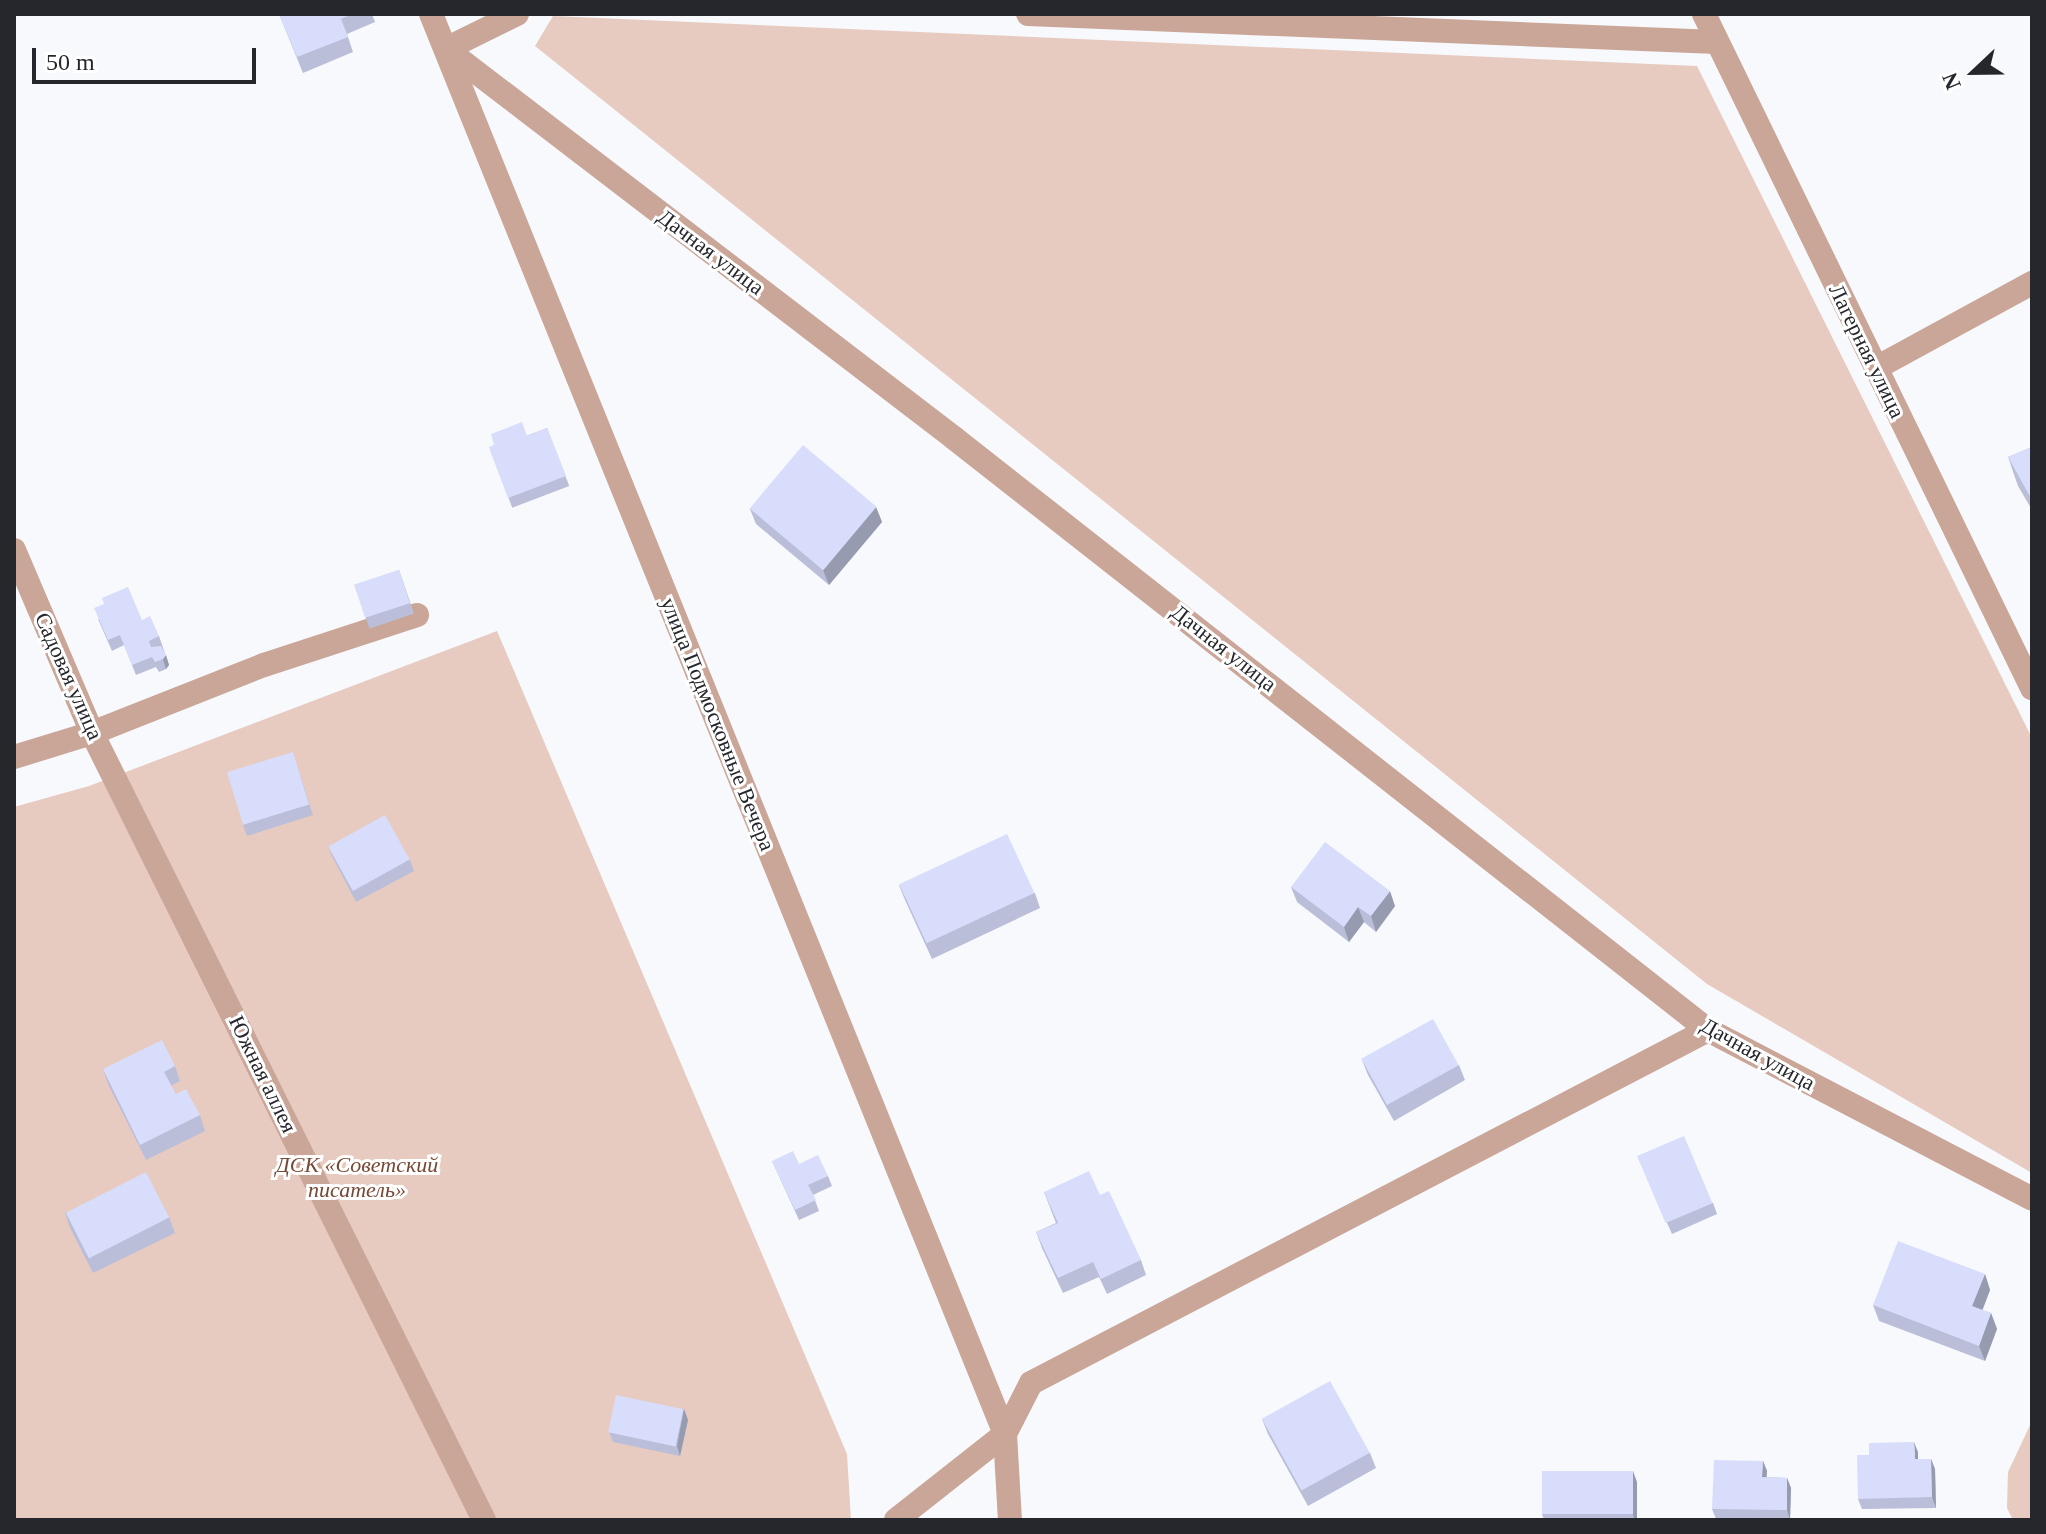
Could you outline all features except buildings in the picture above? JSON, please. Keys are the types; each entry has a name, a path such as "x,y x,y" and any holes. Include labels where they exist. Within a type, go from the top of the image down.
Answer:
{"street":[{"name":"улица Подмосковные Вечера","path":"431,14 1005,1434"},
{"path":"446,49 517,14"},
{"path":"1028,14 1716,42"},
{"name":"Лагерная улица","path":"1704,14 2032,688"},
{"name":"Дачная улица","path":"446,49 966,447 1708,1030 2032,1199"},
{"path":"1876,368 2032,283"},
{"name":"Садовая улица","path":"14,550 105,757"},
{"path":"14,757 92,733 264,665 417,615"},
{"name":"Южная аллея","path":"105,757 484,1520"},
{"path":"896,1520 1005,1434 1031,1383 1708,1030"},
{"path":"1005,1434 1010,1520"}],"green space":[{"path":"553,16 1697,66 2032,738 2032,1173 1707,984 535,46"},
{"name":"ДСК «Советский писатель»","path":"497,631 847,1454 851,1520 14,1520 14,807 89,786"},
{"path":"2032,1421 2032,1520 2013,1520 2007,1508 2008,1472"}]}
